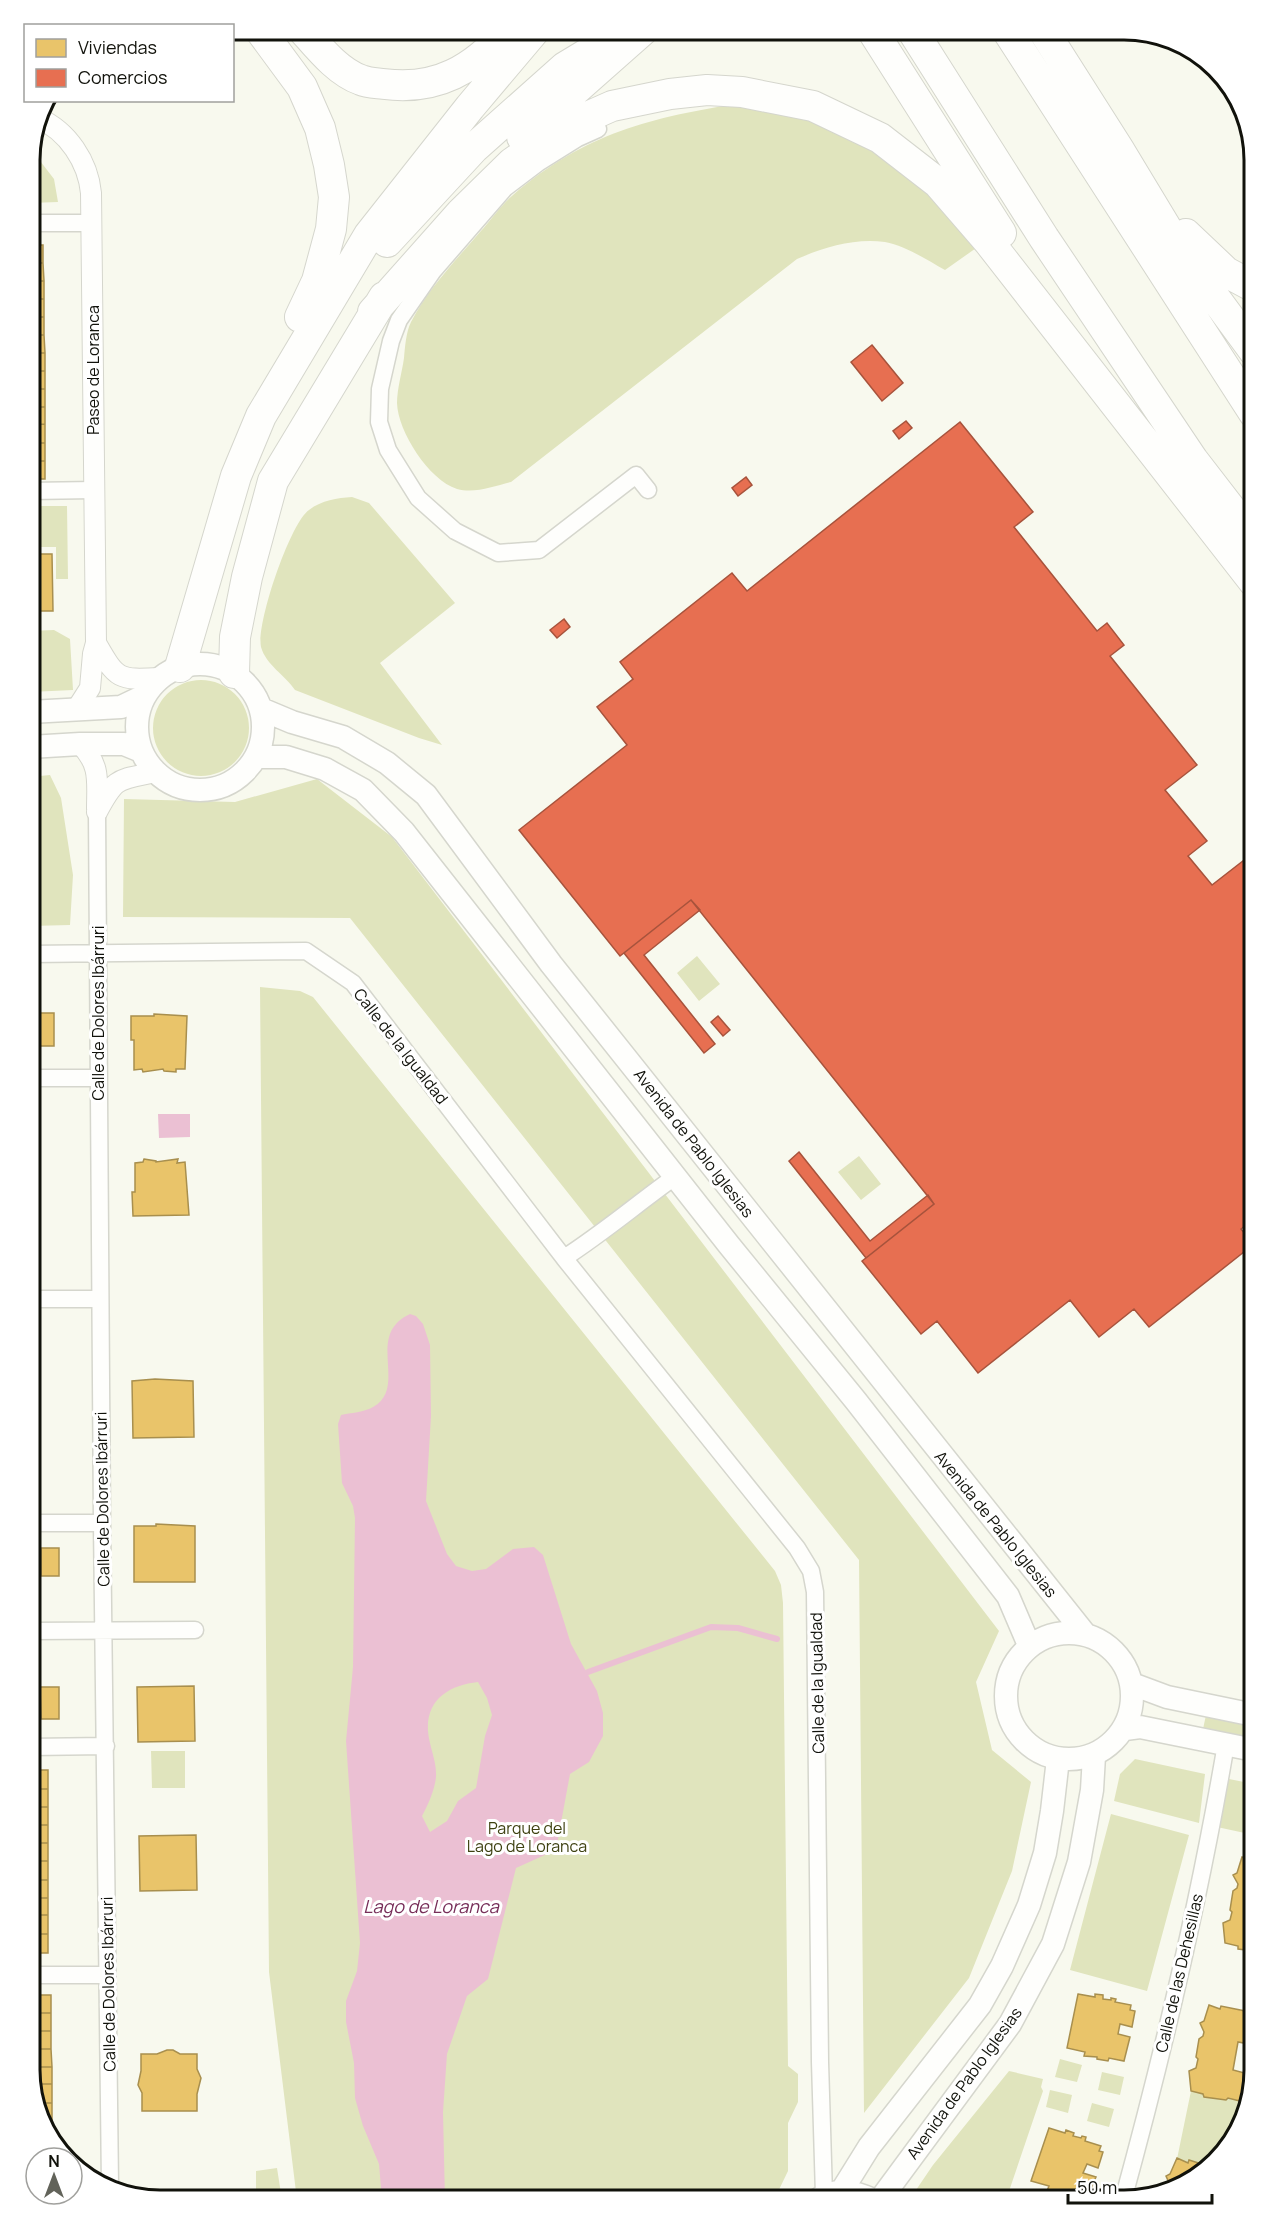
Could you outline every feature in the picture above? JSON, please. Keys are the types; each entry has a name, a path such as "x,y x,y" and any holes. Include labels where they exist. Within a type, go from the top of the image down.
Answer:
{"highway":[{"path":"170,673 236,476 261,416 288,340 317,281 331,229 334,197 320,128 302,87 267,40"},
{"path":"312,40 336,66 362,81 394,85 422,85 453,76 479,60 498,40"},
{"path":"261,416 369,235 470,107 526,40"},
{"path":"236,476 329,322 388,239 482,140 565,68 608,40"},
{"path":"234,673 235,637 247,577 273,481 373,312 422,241 484,171 631,40"},
{"path":"879,41 1085,365"},
{"path":"919,41 1070,277 1193,460 1244,523"},
{"path":"1014,41 1244,397"},
{"path":"1050,41 1179,249 1244,337"},
{"path":"373,312 461,213 512,163 558,130 612,106 670,94 706,90 742,92 813,106 880,138 938,183 989,242 1244,569"},
{"path":"1118,148 1189,239 1226,272 1244,282"}],"main road":[{"path":"41,712 121,707 144,696 170,673 198,663 217,666 234,673 254,693 261,709 264,727 262,743 256,757 247,770 233,782 213,789 196,790 167,781 156,772 141,751 137,735 138,716 144,696"},
{"name":"Avenida de Pablo Iglesias","path":"261,709 292,722 343,737 387,763 426,795 551,964 1085,1634"},
{"path":"41,746 124,744 141,751"},
{"name":"Avenida de Pablo Iglesias","path":"256,757 286,757 325,769 363,790 404,832 1008,1596 1029,1646"},
{"path":"1056,1633 1085,1634 1107,1644 1124,1663 1132,1684 1132,1706 1125,1729 1113,1743 1094,1756 1058,1759 1029,1747 1011,1725 1004,1696 1011,1668 1029,1646 1056,1633"},
{"path":"1132,1684 1167,1696 1244,1713"},
{"path":"1125,1729 1140,1727 1244,1748"},
{"name":"Avenida de Pablo Iglesias","path":"888,2190 1010,2025 1053,1944 1079,1862 1092,1790 1094,1756"},
{"name":"Avenida de Pablo Iglesias","path":"832,2190 869,2147 980,2005 1002,1966 1029,1905 1045,1853 1058,1759"}],"street":[{"path":"648,490 636,475 539,550 498,553 455,531 418,498 388,450 379,422 380,389 391,341 399,320 433,271 505,188 538,163 578,138 624,117 680,102 742,92"},
{"name":"Paseo de Loranca","path":"48,122 69,140 83,162 90,183 92,223 96,643 90,688 76,710"},
{"path":"41,223 92,223"},
{"path":"41,491 94,490"},
{"name":"Paseo de Loranca","path":"96,643 110,668 120,677 135,679 170,673"},
{"name":"Calle de Dolores Ibárruri","path":"80,744 90,755 97,768 102,1523 110,2178"},
{"path":"97,812 109,789 120,780 156,772"},
{"name":"Calle de la Igualdad","path":"41,954 306,951 353,983 564,1257 797,1548 811,1571 816,1592 820,2062 827,2190"},
{"path":"41,1078 98,1078"},
{"path":"564,1257 598,1236 636,1204 676,1176"},
{"path":"40,1299 100,1299"},
{"path":"40,1523 102,1523"},
{"path":"40,1631 195,1630"},
{"name":"Calle de las Dehesillas","path":"1126,2190 1148,2108 1181,1966 1226,1744"},
{"path":"40,1747 106,1746"},
{"path":"40,1975 107,1975"}],"green space":[{"path":"742,103 810,117 876,148 930,190 979,246 945,270 901,247 873,241 840,245 797,259 511,482 471,491 457,489 446,484 426,465 409,441 397,403 409,326 443,275 509,199 566,156 593,142 649,122"},
{"path":"41,162 54,179 58,202 41,203"},
{"path":"352,497 369,503 455,603 380,663 442,745 295,690 263,653 261,635 269,597 284,553 301,519 319,504"},
{"path":"41,506 67,506 68,579 56,579 56,547 41,547"},
{"path":"54,630 70,639 73,690 41,692 41,631"},
{"path":"201,680 219,684 235,694 245,710 249,728 245,746 235,762 219,772 201,776 183,772 167,762 157,746 153,728 157,710 167,694 183,684"},
{"path":"50,775 61,798 73,875 70,925 41,926 41,776"},
{"path":"317,779 392,837 999,1631 976,1682 992,1750 1031,1782 1012,1871 969,1978 864,2113 859,1560 350,918 123,917 124,799 235,802"},
{"path":"697,956 720,984 699,1001 677,973"},
{"name":"Parque del Lago de Loranca","path":"260,987 300,991 313,997 775,1571 781,1585 783,1603 788,2066 798,2074 798,2102 788,2123 788,2171 779,2190 296,2189 269,1972"},
{"path":"859,1156 881,1184 861,1200 838,1172"},
{"path":"1206,1715 1244,1723 1244,1738 1203,1729"},
{"path":"151,1751 185,1751 185,1788 152,1788"},
{"path":"1135,1759 1205,1774 1199,1823 1114,1801 1120,1774"},
{"path":"1224,1778 1244,1782 1244,1833 1217,1827"},
{"path":"1111,1814 1189,1835 1147,1991 1070,1970"},
{"path":"1060,2059 1082,2065 1077,2082 1055,2077"},
{"path":"1009,2071 1043,2079 1041,2087 1043,2091 1009,2190 916,2190 933,2165"},
{"path":"1102,2072 1124,2077 1120,2095 1098,2090"},
{"path":"1050,2090 1072,2095 1068,2113 1046,2107"},
{"path":"1191,2091 1203,2094 1204,2097 1239,2101 1223,2136 1203,2160 1199,2163 1189,2160 1188,2163 1177,2159"},
{"path":"1092,2103 1114,2109 1109,2127 1087,2121"},
{"path":"277,2168 280,2189 256,2189 256,2171"}],"water":[{"path":"158,1114 190,1114 190,1137 159,1138"},
{"name":"Lago de Loranca","path":"410,1314 416,1316 423,1324 430,1345 431,1416 426,1501 447,1554 456,1566 472,1571 486,1569 513,1549 534,1547 543,1555 571,1644 597,1691 603,1713 603,1736 589,1762 570,1774 556,1850 516,1868 488,1979 467,1996 447,2054 443,2112 445,2189 381,2189 379,2164 363,2126 355,2098 354,2063 346,2022 346,2001 357,1971 360,1943 346,1741 353,1667 355,1518 353,1506 342,1483 338,1424 341,1415 370,1409 383,1398 388,1387 390,1335 397,1323","holes":["478,1682 487,1698 492,1715 485,1736 476,1788 458,1801 447,1821 430,1832 422,1816 431,1797 436,1777 428,1731 431,1710 449,1690"]}],"building: Viviendas":[{"path":"41,245 43,245 43,263 41,263"},
{"path":"41,263 43,263 44,281 41,281"},
{"path":"41,281 44,281 44,299 41,299"},
{"path":"41,299 44,299 44,317 41,317"},
{"path":"41,317 44,317 44,335 41,335"},
{"path":"41,335 44,335 45,353 41,353"},
{"path":"41,353 45,353 45,371 41,371"},
{"path":"41,371 45,371 45,389 41,389"},
{"path":"41,389 45,389 45,407 41,407"},
{"path":"41,407 45,407 45,424 41,424"},
{"path":"41,424 45,424 45,443 41,443"},
{"path":"41,443 45,443 45,461 41,461"},
{"path":"41,461 45,461 45,479 41,479"},
{"path":"41,554 52,554 53,611 41,611"},
{"path":"41,1013 54,1013 54,1046 41,1046"},
{"path":"154,1014 187,1016 185,1069 176,1069 176,1072 163,1069 143,1072 142,1069 134,1070 131,1016 154,1016"},
{"path":"144,1159 156,1162 178,1159 177,1163 185,1162 189,1215 133,1216 132,1192 135,1192 135,1163 143,1162"},
{"path":"155,1379 193,1381 194,1437 133,1438 132,1381"},
{"path":"156,1524 195,1526 195,1582 134,1582 134,1526 156,1526"},
{"path":"41,1548 59,1548 59,1576 41,1576"},
{"path":"194,1686 195,1741 138,1742 137,1687"},
{"path":"40,1687 59,1687 59,1719 41,1719"},
{"path":"40,1770 48,1770 48,1789 40,1789"},
{"path":"40,1789 48,1789 48,1807 40,1807"},
{"path":"40,1807 48,1807 48,1825 40,1825"},
{"path":"40,1825 48,1825 48,1843 40,1843"},
{"path":"196,1835 197,1890 140,1891 139,1836"},
{"path":"40,1843 48,1843 48,1861 40,1861"},
{"path":"1242,1857 1244,1858 1244,1950 1225,1943 1223,1923 1230,1920 1233,1891 1238,1884 1233,1875 1237,1873"},
{"path":"40,1861 48,1861 48,1880 40,1880"},
{"path":"40,1880 48,1880 48,1898 40,1898"},
{"path":"40,1898 48,1898 48,1915 40,1915"},
{"path":"40,1915 48,1915 48,1934 40,1934"},
{"path":"40,1934 48,1934 48,1953 40,1953"},
{"path":"1078,1994 1095,1997 1095,1994 1103,1995 1103,1999 1116,1999 1115,2002 1131,2005 1130,2010 1135,2011 1132,2027 1120,2024 1118,2034 1130,2037 1124,2061 1109,2058 1108,2061 1097,2059 1097,2057 1084,2056 1085,2052 1067,2048"},
{"path":"40,1995 51,1995 51,2013 40,2013"},
{"path":"1209,2005 1220,2009 1221,2006 1244,2011 1244,2043 1238,2042 1233,2070 1244,2073 1239,2101 1204,2097 1203,2094 1191,2091 1189,2071 1196,2068 1199,2039 1204,2032 1200,2023 1204,2021"},
{"path":"40,2013 51,2013 51,2031 40,2031"},
{"path":"40,2031 51,2031 51,2049 40,2049"},
{"path":"40,2049 51,2049 52,2067 40,2067"},
{"path":"167,2050 180,2054 197,2054 197,2069 201,2078 197,2094 197,2111 142,2111 142,2093 138,2085 141,2054 157,2054"},
{"path":"40,2067 52,2067 52,2084 42,2084"},
{"path":"42,2084 52,2084 52,2103 46,2103"},
{"path":"46,2103 52,2103 52,2120"},
{"path":"1049,2128 1065,2133 1066,2130 1074,2133 1073,2136 1086,2137 1085,2141 1101,2146 1099,2151 1103,2152 1098,2168 1087,2164 1083,2173 1096,2177 1090,2190 1047,2190 1049,2186 1031,2181"},
{"path":"1177,2158 1188,2163 1189,2160 1199,2163 1168,2180 1166,2176 1170,2174"}],"building: Comercios":[{"path":"872,345 903,383 882,401 851,362"},
{"path":"906,421 912,428 899,439 893,431"},
{"path":"960,422 1033,512 1014,527 1097,631 1107,623 1124,645 1110,656 1197,765 1165,790 1207,841 1188,856 1212,885 1244,860 1244,1227 1241,1229 1244,1232 1244,1252 1149,1327 1134,1309 1099,1337 1070,1300 978,1373 937,1321 921,1334 862,1261 934,1204 691,900 620,956 519,830 627,745 597,707 633,679 620,662 732,573 747,591"},
{"path":"746,477 752,485 738,496 732,488"},
{"path":"564,619 570,627 557,638 550,630"},
{"path":"691,900 700,910 644,955 715,1044 704,1053 624,953"},
{"path":"718,1016 730,1030 723,1036 711,1022"},
{"path":"799,1152 870,1241 928,1195 934,1204 866,1258 789,1161"}],"waterway":[{"path":"588,1672 711,1627 738,1628 777,1639"}]}
